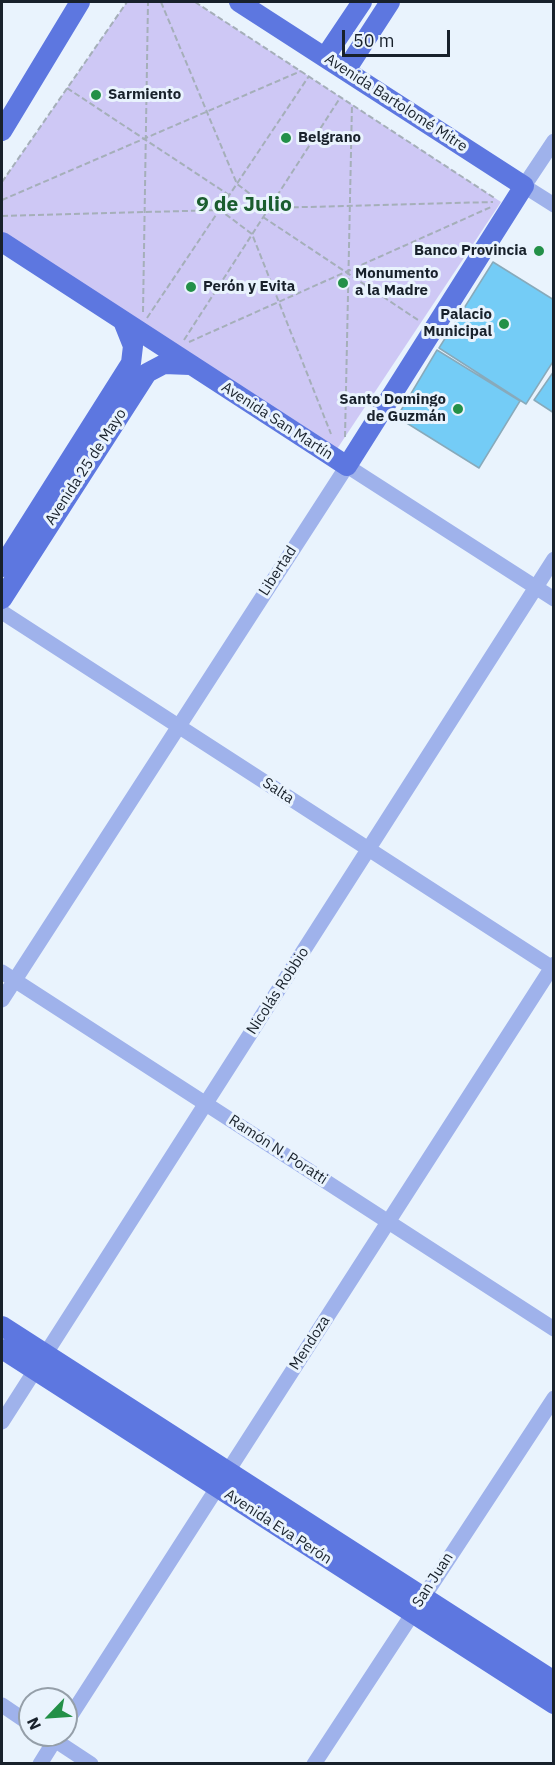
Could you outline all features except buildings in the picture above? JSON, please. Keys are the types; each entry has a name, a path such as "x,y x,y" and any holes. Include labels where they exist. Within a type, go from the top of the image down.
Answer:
{"main road":[{"path":"2,131 80,2"},
{"name":"Avenida Bartolomé Mitre","path":"239,2 524,186"},
{"path":"325,57 362,2"},
{"path":"346,70 390,2"},
{"name":"Libertad","path":"346,466 524,186"},
{"name":"Avenida San Martín","path":"2,242 346,466"},
{"name":"Avenida 25 de Mayo","path":"2,567 131,363 133,346 123,321"},
{"name":"Avenida 25 de Mayo","path":"2,599 147,373 164,364 190,364"},
{"name":"Avenida Eva Perón","path":"2,1326 40,1362 417,1605 554,1704"},
{"name":"Avenida Eva Perón","path":"2,1349 40,1362"},
{"name":"Avenida Eva Perón","path":"417,1605 554,1681"}],"street":[{"name":"Libertad","path":"524,186 554,141"},
{"name":"Avenida Bartolomé Mitre","path":"524,186 554,205"},
{"name":"Libertad","path":"2,1000 8,976 178,726 346,466"},
{"name":"Avenida San Martín","path":"346,466 554,600"},
{"name":"Nicolás Robbio","path":"2,1422 554,560"},
{"name":"Salta","path":"2,612 553,967"},
{"name":"Mendoza","path":"78,1704 553,967"},
{"name":"Ramón N. Poratti","path":"8,976 554,1329"},
{"name":"San Juan","path":"314,1764 554,1398"},
{"path":"2,1705 18,1716"},
{"path":"40,1764 48,1747"},
{"path":"67,1747 91,1764"}],"path":[{"path":"2,182 127,2"},
{"path":"148,2 143,324 309,76"},
{"path":"161,2 237,184 269,208 501,202"},
{"path":"195,2 501,202"},
{"path":"2,200 302,71"},
{"path":"67,88 229,195"},
{"path":"179,347 341,97"},
{"path":"345,437 352,104"},
{"path":"189,343 501,202"},
{"path":"2,216 220,210 252,234 333,439"},
{"path":"263,218 422,322"},
{"path":"341,443 352,428"}],"shaded area":[{"path":"127,2 195,2 501,202 337,449 2,232 2,182"}],"place":[{"name":"Sarmiento","path":"96,95"},
{"name":"Belgrano","path":"286,138"},
{"name":"Banco Provincia","path":"539,251"},
{"name":"Monumento a la Madre","path":"343,283"},
{"name":"Perón y Evita","path":"191,287"},
{"name":"Palacio Municipal","path":"504,324"},
{"name":"Santo Domingo de Guzmán","path":"458,409"}],"district":[{"name":"9 de Julio","path":"244,205"}]}
